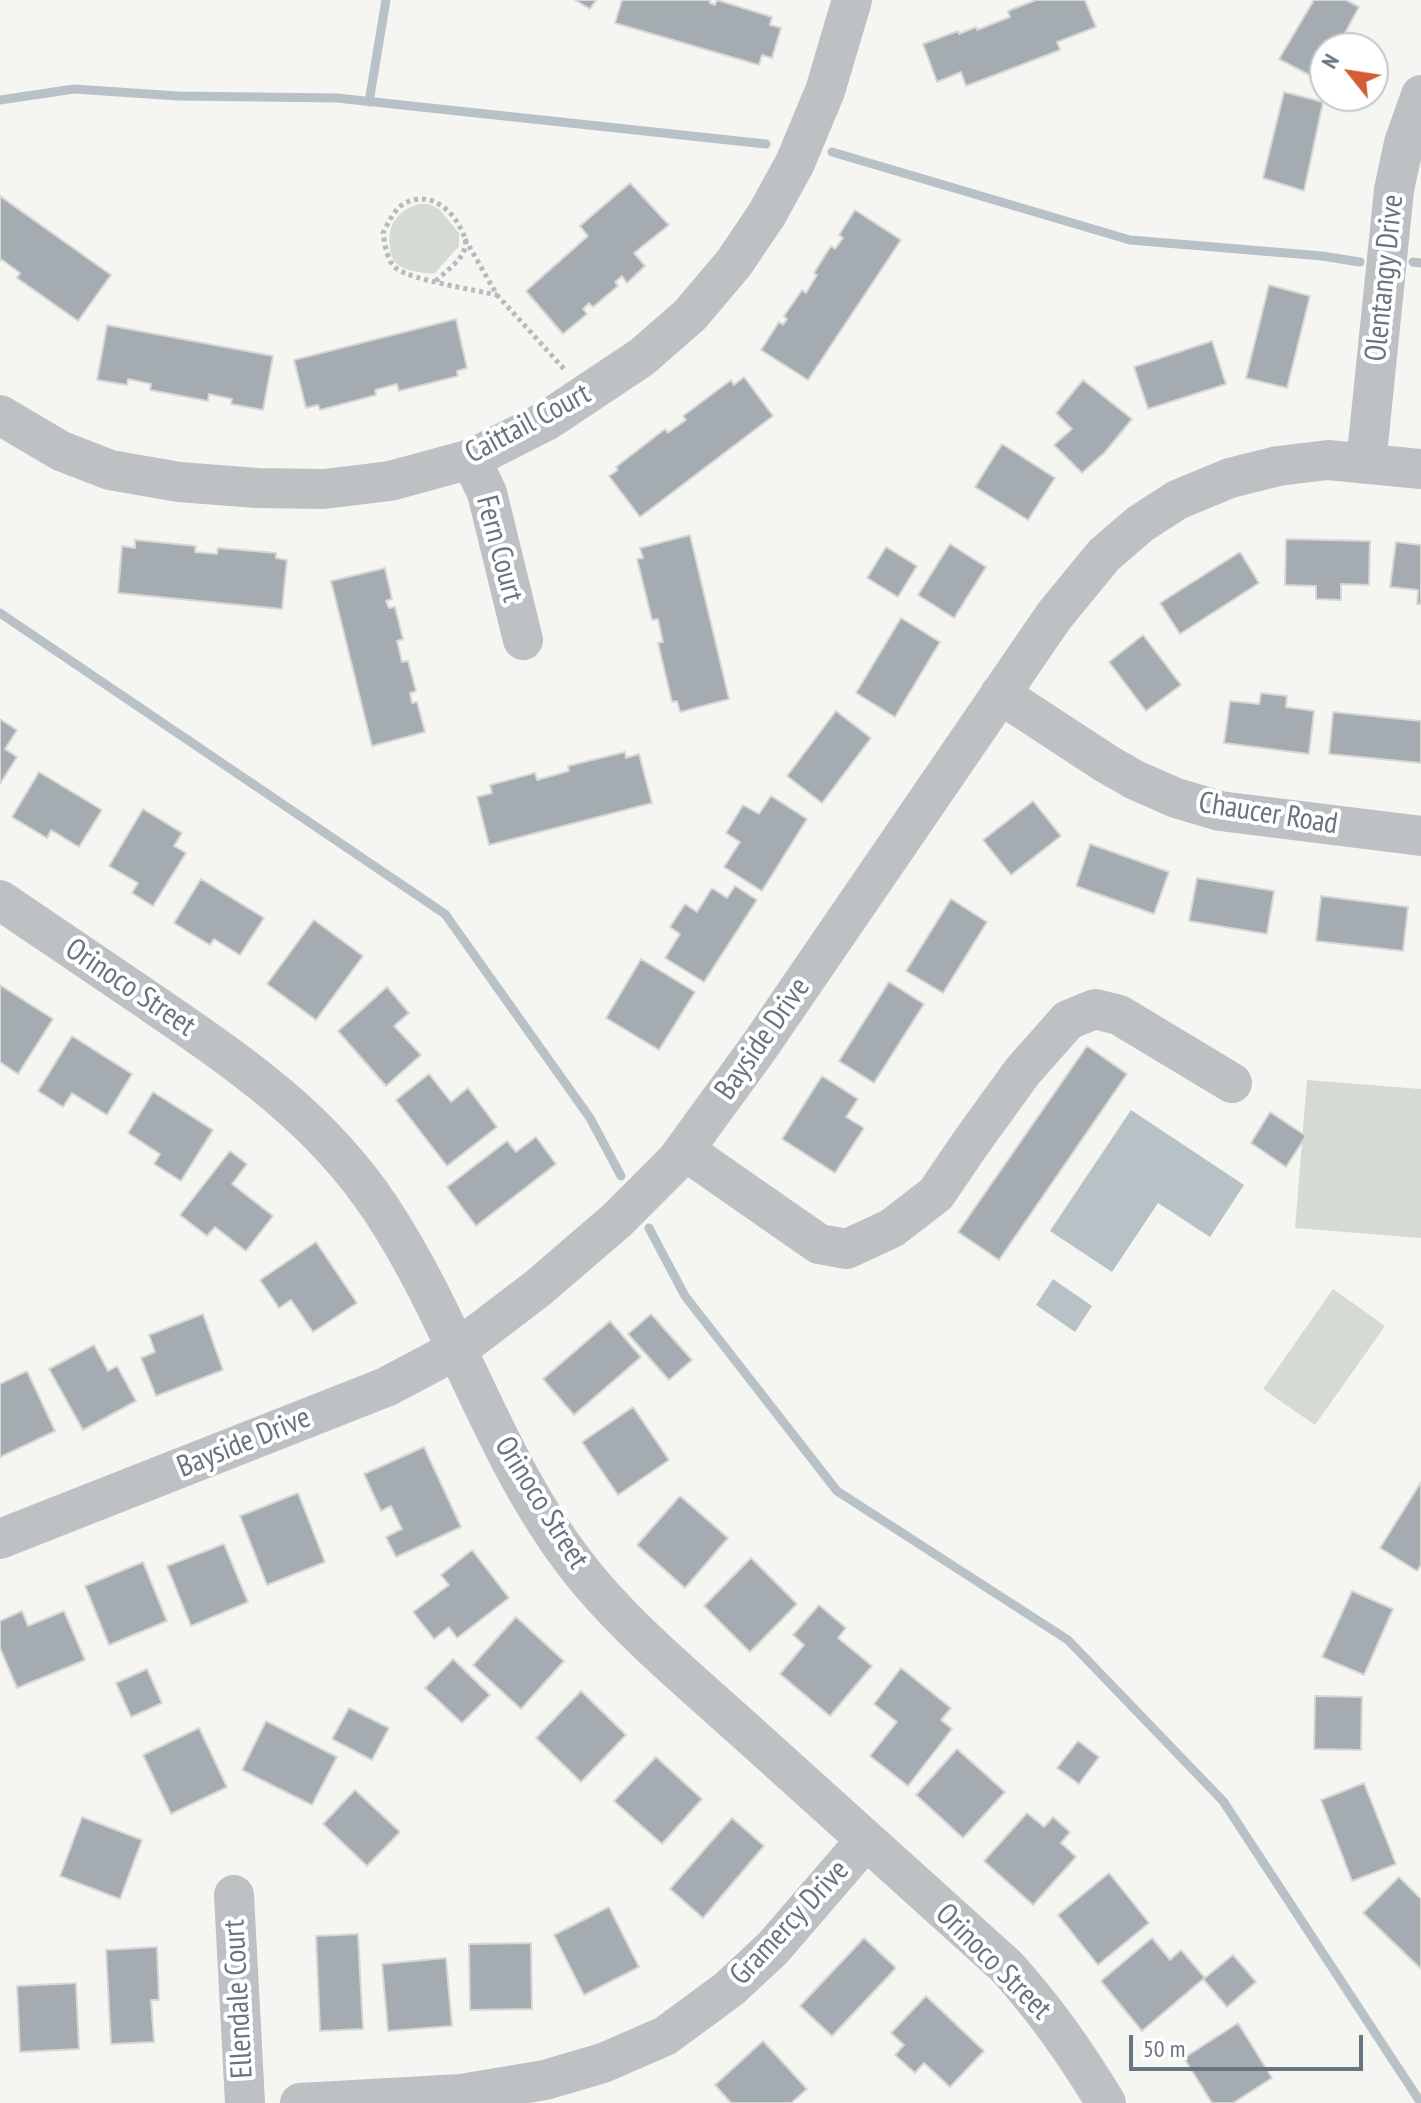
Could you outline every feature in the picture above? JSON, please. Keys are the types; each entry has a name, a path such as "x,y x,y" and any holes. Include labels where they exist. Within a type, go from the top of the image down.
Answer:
{"street":[{"name":"Caittail Court","path":"0,415 61,451 110,470 179,482 324,489 390,481 471,459 546,421 642,357 690,315 734,263 767,214 795,163 825,91 852,0"},
{"name":"Olentangy Drive","path":"1366,464 1394,190 1404,143 1421,95"},
{"name":"Fern Court","path":"471,459 487,493 523,640"},
{"name":"Bayside Drive","path":"0,1539 386,1387 458,1349 538,1288 617,1220 676,1161 759,1047 1054,616 1104,555 1140,524 1177,500 1230,478 1278,466 1328,460 1421,469"},
{"name":"Chaucer Road","path":"1000,694 1107,764 1176,798 1220,811 1421,836"},
{"name":"Orinoco Street","path":"0,900 210,1042 303,1116 345,1162 380,1208 414,1262 513,1467 548,1525 589,1581 650,1644 1007,1967 1041,2005 1077,2054 1106,2103"},
{"path":"684,1150 819,1244 847,1249 892,1228 936,1194 1022,1072 1068,1020 1095,1009 1119,1015 1232,1083"},
{"name":"Gramercy Drive","path":"300,2103 487,2091 545,2080 603,2063 665,2036 729,1989 773,1948 866,1840"},
{"name":"Ellendale Court","path":"234,1895 245,2103"}],"path":[{"path":"497,295 394,268 387,254 383,233 402,204 421,198 438,202 455,217 497,295 586,396"},
{"path":"436,281 465,250 465,238"}],"shaded area":[{"path":"418,204 429,204 439,209 459,233 459,246 434,274 400,266 391,253 390,231 395,219"},
{"path":"1307,1080 1421,1089 1421,1238 1295,1228"},
{"path":"1131,1110 1244,1185 1210,1237 1158,1203 1112,1272 1050,1231"},
{"path":"1053,1279 1092,1306 1075,1332 1036,1305"},
{"path":"1333,1289 1385,1326 1315,1425 1263,1389"}],"building":[{"path":"575,0 596,0 590,9"},
{"path":"622,0 710,0 715,5 717,0 772,17 770,25 781,28 772,58 762,55 759,65 615,23"},
{"path":"1036,0 1085,0 1096,27 1057,42 1060,50 966,86 961,72 937,82 923,44 958,31 959,34 976,27 977,30 1010,17 1008,11"},
{"path":"1314,0 1346,0 1359,7 1346,32 1309,32 1309,75 1279,59"},
{"path":"1284,92 1309,98 1309,112 1321,112 1304,191 1263,178"},
{"path":"630,183 669,225 634,253 645,266 627,283 622,276 615,282 618,286 593,307 589,303 583,309 587,314 563,334 526,291 588,236 580,226"},
{"path":"0,196 111,275 78,321 17,278 20,273 0,261"},
{"path":"855,210 901,240 808,380 761,350 779,322 783,325 787,319 784,316 802,290 806,293 831,246 835,249 843,238 839,235"},
{"path":"1269,285 1310,296 1287,388 1246,378"},
{"path":"456,319 467,368 457,371 458,376 399,391 397,384 375,390 376,395 320,410 318,405 306,408 294,360"},
{"path":"107,325 273,356 263,410 231,404 232,399 209,394 208,401 150,390 151,384 128,379 127,385 97,380"},
{"path":"1212,341 1226,384 1148,409 1134,367"},
{"path":"744,377 773,416 640,517 609,476 665,429 668,433 686,420 683,416 731,380 734,385"},
{"path":"1083,380 1132,419 1105,452 1082,473 1054,445 1072,429 1056,413"},
{"path":"1002,444 1055,478 1028,520 975,487"},
{"path":"690,535 729,699 680,712 677,701 672,702 658,643 663,642 658,619 652,620 637,559 643,558 640,548"},
{"path":"1286,539 1370,541 1369,585 1341,584 1341,600 1316,599 1316,586 1285,585"},
{"path":"135,540 196,546 195,552 217,554 218,548 276,553 276,558 287,560 282,609 118,593 122,546 135,548"},
{"path":"1396,542 1421,545 1421,604 1417,604 1418,590 1390,587"},
{"path":"950,544 986,567 954,618 918,595"},
{"path":"886,547 917,566 898,597 867,578"},
{"path":"1240,552 1259,583 1180,634 1160,603"},
{"path":"385,568 392,599 386,601 389,608 395,607 403,639 397,641 402,662 408,661 416,691 410,693 412,703 417,702 425,732 372,746 331,581"},
{"path":"901,618 940,642 895,717 856,693"},
{"path":"1143,635 1181,685 1146,711 1109,662"},
{"path":"1261,693 1287,696 1286,707 1314,711 1309,754 1224,743 1230,701 1259,704"},
{"path":"836,711 871,738 822,803 787,776"},
{"path":"1333,712 1421,721 1421,763 1329,754"},
{"path":"0,719 17,730 5,749 17,757 0,784"},
{"path":"625,752 626,758 639,754 652,803 489,845 477,797 492,793 490,785 535,773 537,780 569,771 568,766"},
{"path":"39,772 102,810 79,847 51,830 47,838 12,817"},
{"path":"771,796 807,819 762,891 724,867 740,842 726,833 743,805 759,814"},
{"path":"1033,801 1061,836 1011,875 983,840"},
{"path":"143,809 182,833 174,846 186,853 153,906 132,893 138,883 109,866"},
{"path":"1090,844 1169,872 1154,914 1076,886"},
{"path":"1197,878 1274,891 1267,934 1189,921"},
{"path":"201,879 264,918 240,955 214,939 210,945 174,923"},
{"path":"735,886 757,900 704,982 665,958 680,934 670,927 685,904 697,912 712,888 727,898"},
{"path":"1321,896 1408,907 1403,951 1316,941"},
{"path":"951,899 987,922 943,993 906,971"},
{"path":"314,920 363,956 316,1020 267,984"},
{"path":"641,959 695,992 659,1050 606,1018"},
{"path":"889,982 924,1004 874,1083 839,1061"},
{"path":"0,985 53,1019 18,1074 0,1062"},
{"path":"387,987 409,1013 394,1026 421,1055 386,1086 338,1031"},
{"path":"72,1036 132,1074 107,1115 72,1093 63,1107 38,1091"},
{"path":"1087,1046 1127,1074 999,1260 958,1232"},
{"path":"429,1074 451,1102 468,1088 497,1127 447,1166 396,1100"},
{"path":"822,1076 858,1099 846,1117 864,1128 835,1173 782,1139"},
{"path":"153,1092 213,1130 181,1181 154,1164 160,1154 128,1133"},
{"path":"1270,1112 1306,1136 1286,1167 1251,1143"},
{"path":"536,1137 556,1164 476,1226 447,1187 507,1141 516,1152"},
{"path":"230,1151 247,1164 232,1184 273,1216 246,1251 215,1227 207,1236 180,1215"},
{"path":"316,1242 357,1303 313,1332 291,1300 279,1308 260,1280"},
{"path":"203,1314 223,1370 156,1396 141,1358 155,1352 149,1335"},
{"path":"651,1314 692,1360 669,1380 628,1334"},
{"path":"610,1321 641,1357 574,1415 543,1379"},
{"path":"94,1345 108,1371 117,1366 136,1401 83,1430 49,1369"},
{"path":"27,1371 55,1431 0,1457 0,1384"},
{"path":"633,1407 669,1460 618,1495 582,1442"},
{"path":"424,1447 461,1527 396,1557 386,1537 402,1529 391,1506 381,1511 364,1474"},
{"path":"1421,1482 1421,1565 1417,1571 1380,1548"},
{"path":"298,1493 325,1562 267,1585 240,1516"},
{"path":"680,1496 728,1538 685,1588 637,1545"},
{"path":"224,1544 248,1602 191,1626 167,1566"},
{"path":"472,1550 509,1598 457,1638 449,1627 434,1639 413,1612 449,1585 441,1575"},
{"path":"751,1558 797,1604 750,1652 704,1606"},
{"path":"143,1562 167,1621 109,1645 85,1586"},
{"path":"1352,1591 1393,1609 1364,1675 1322,1657"},
{"path":"819,1605 846,1628 838,1638 872,1666 830,1716 780,1674 804,1645 793,1635"},
{"path":"22,1611 28,1626 64,1611 85,1660 17,1688 0,1648 0,1621"},
{"path":"516,1617 564,1661 521,1709 473,1665"},
{"path":"453,1659 490,1695 462,1723 425,1688"},
{"path":"901,1668 951,1708 941,1720 952,1729 908,1786 870,1756 897,1722 874,1704"},
{"path":"147,1669 162,1703 131,1717 116,1683"},
{"path":"581,1691 626,1735 581,1782 536,1738"},
{"path":"1315,1696 1362,1697 1361,1750 1314,1749"},
{"path":"349,1708 389,1728 372,1760 332,1739"},
{"path":"266,1721 337,1757 312,1805 242,1770"},
{"path":"199,1728 227,1787 171,1814 143,1755"},
{"path":"1078,1741 1099,1757 1079,1784 1057,1768"},
{"path":"957,1749 1005,1792 963,1838 916,1795"},
{"path":"656,1757 702,1799 662,1844 614,1801"},
{"path":"1364,1783 1396,1864 1352,1881 1321,1800"},
{"path":"355,1790 400,1832 367,1866 323,1824"},
{"path":"1027,1813 1044,1827 1053,1817 1070,1832 1061,1843 1076,1857 1033,1905 984,1861"},
{"path":"82,1817 142,1840 120,1899 60,1876"},
{"path":"732,1818 764,1846 703,1918 670,1889"},
{"path":"1109,1873 1149,1923 1098,1965 1058,1915"},
{"path":"1399,1877 1421,1899 1421,1969 1363,1913"},
{"path":"609,1907 639,1967 584,1995 554,1935"},
{"path":"358,1934 363,2029 320,2031 316,1936"},
{"path":"864,1938 896,1968 832,2036 800,2006"},
{"path":"1152,1938 1170,1960 1181,1950 1205,1978 1233,1955 1256,1982 1227,2007 1203,1979 1142,2031 1101,1981"},
{"path":"531,1943 532,2009 470,2010 469,1944"},
{"path":"157,1947 159,2000 151,2000 154,2042 111,2044 106,1950"},
{"path":"446,1958 452,2026 388,2031 382,1964"},
{"path":"76,1983 79,2049 20,2052 17,1986"},
{"path":"926,1996 984,2051 950,2087 924,2063 915,2073 895,2055 904,2045 891,2033"},
{"path":"1238,2023 1272,2078 1233,2103 1212,2103 1184,2058"},
{"path":"763,2041 807,2089 791,2103 731,2103 715,2085"}],"waterway":[{"path":"369,102 386,0"},
{"path":"0,100 74,89 178,96 337,98 766,144"},
{"path":"832,152 1130,240 1360,262"},
{"path":"1413,262 1421,263"},
{"path":"0,613 445,914 590,1118 621,1176"},
{"path":"649,1228 685,1296 837,1491 1068,1640 1223,1801 1421,2103"}]}
